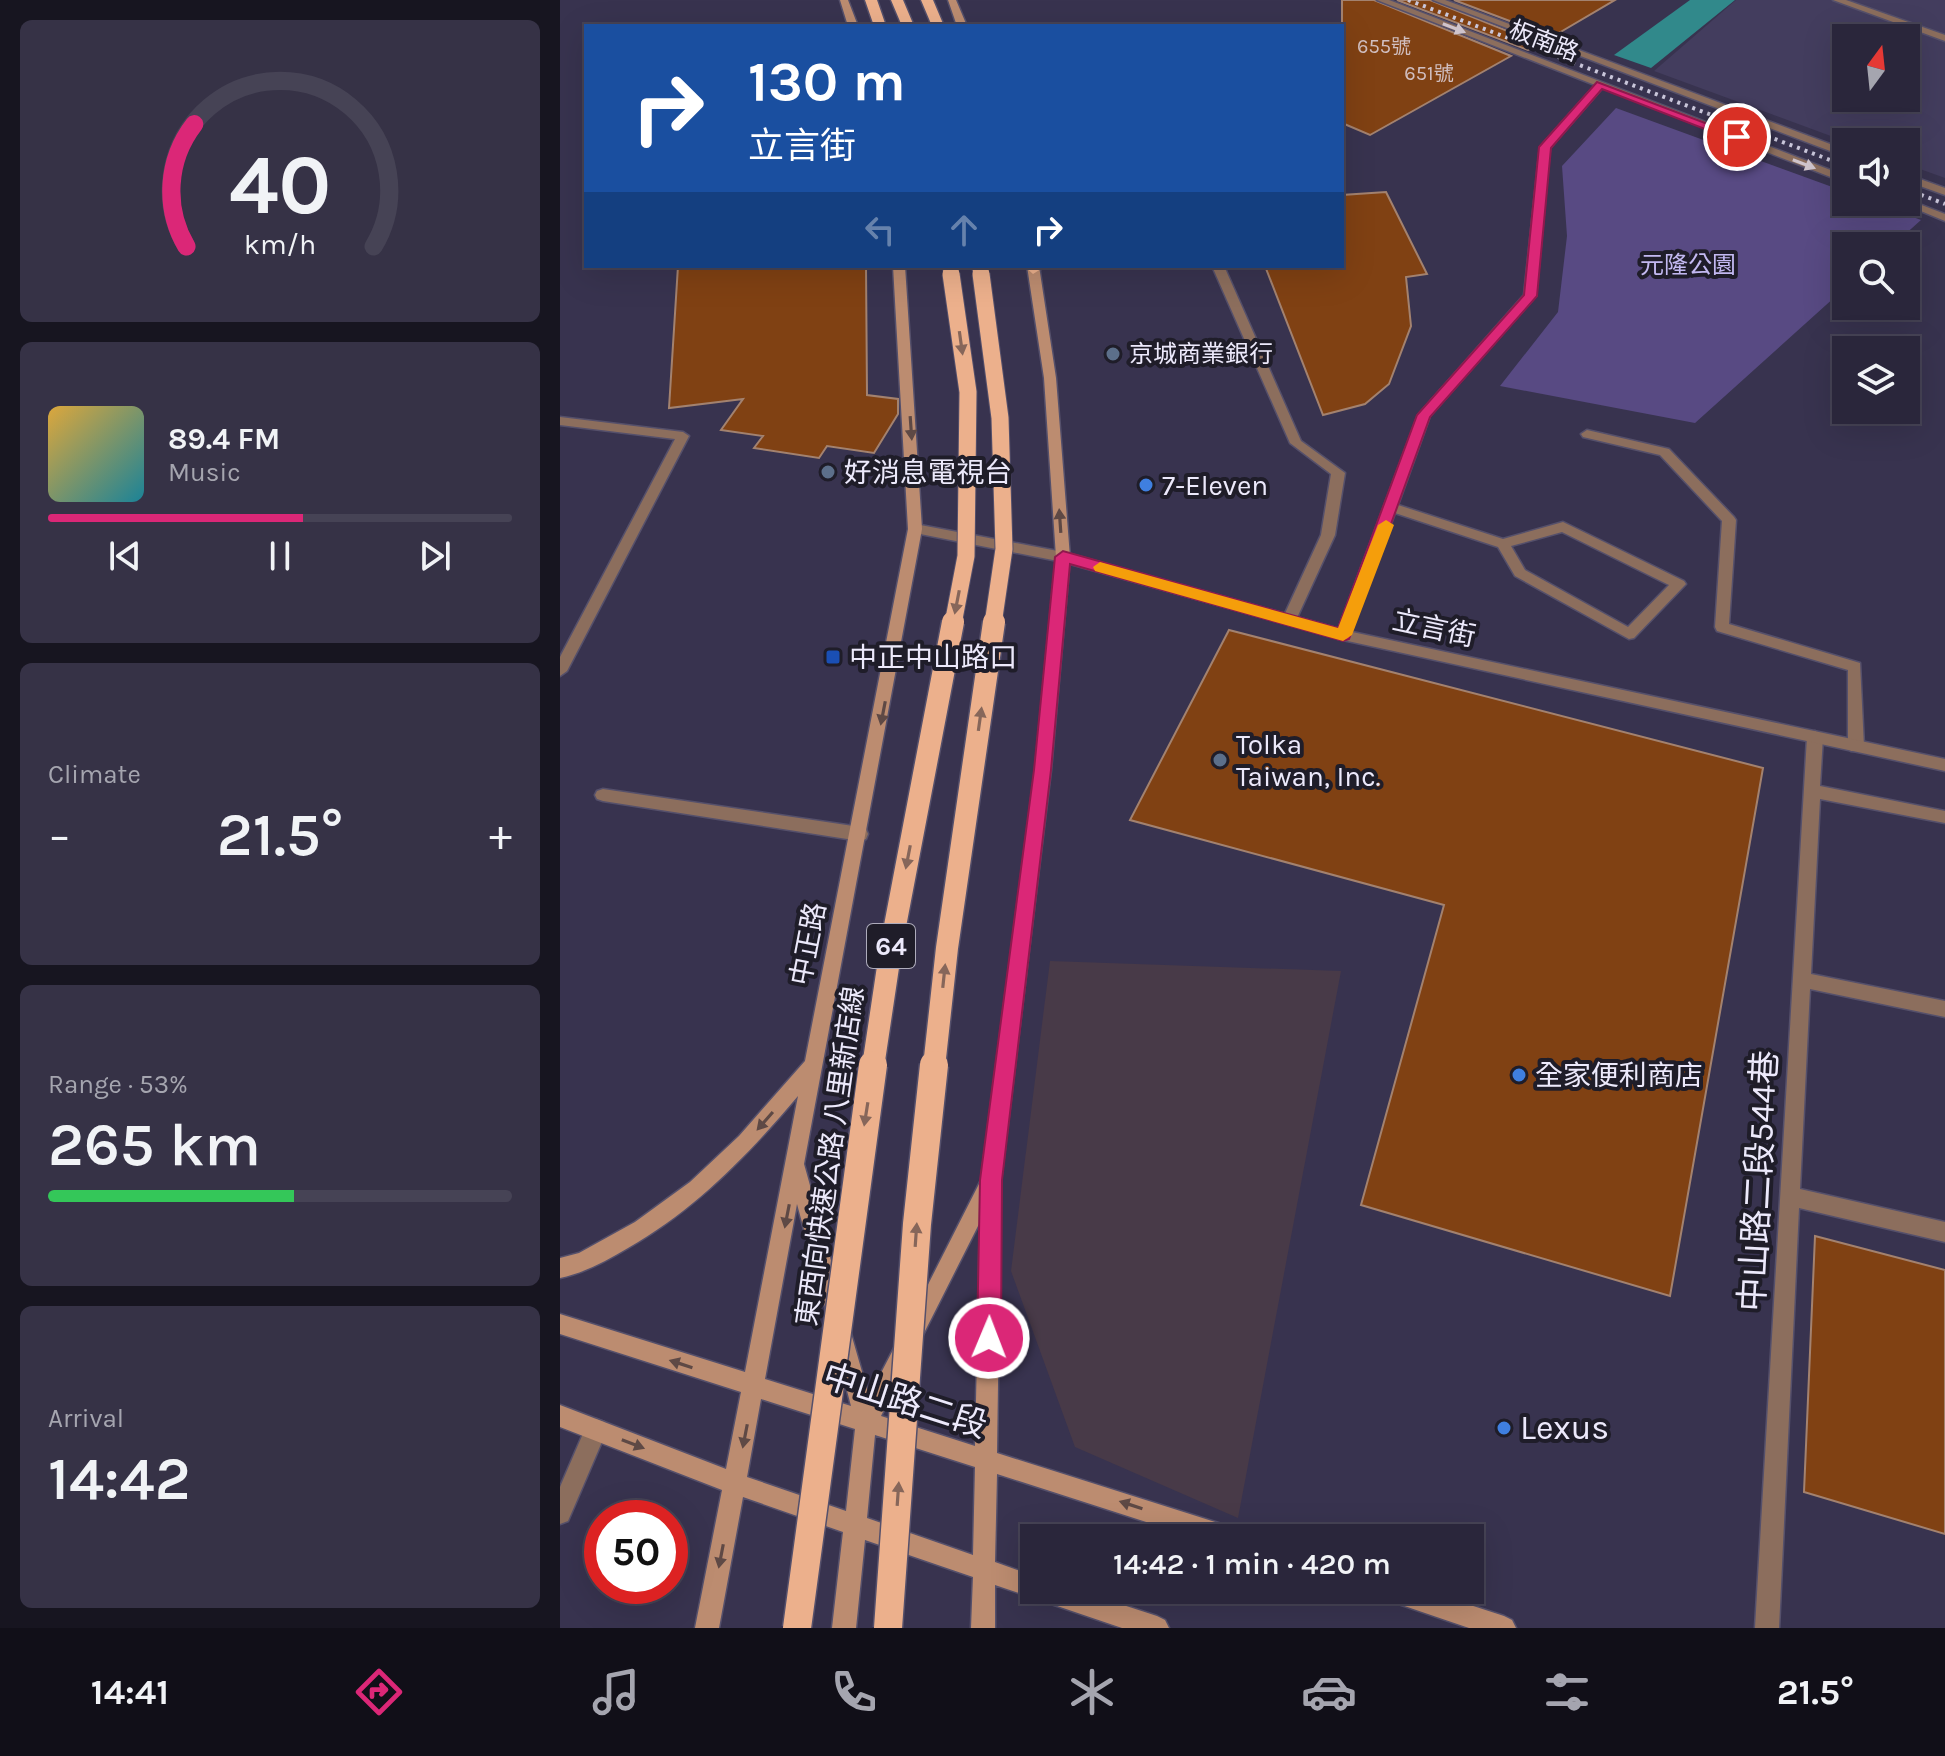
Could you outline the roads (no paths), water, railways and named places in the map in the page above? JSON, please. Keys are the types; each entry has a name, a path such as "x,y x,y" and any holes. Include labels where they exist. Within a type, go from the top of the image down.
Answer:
{"highway":[{"path":"871,0 879,24"},
{"path":"897,0 907,24"},
{"path":"927,0 937,24"},
{"name":"東西向快速公路 八里新店線","path":"797,1628 849,1224 891,947 966,556 968,392 950,268"},
{"name":"64","path":"888,1628 917,1224 935,1055 947,948 1004,549 1000,418 986,296 979,268"}],"main road":[{"path":"844,0 852,24"},
{"path":"952,0 961,24"},
{"name":"中正路","path":"707,1628 860,834 915,529 899,268"},
{"path":"983,1628 991,1180 1043,770 1063,557 1050,378 1033,268"},
{"path":"560,1268 575,1266 653,1225 735,1157 816,1062"},
{"path":"797,1165 866,1424"},
{"path":"844,1628 866,1424 991,1180"},
{"name":"中山路二段","path":"560,1324 987,1463 1075,1486 1189,1524"},
{"path":"560,1416 736,1484 1020,1582"},
{"path":"1084,1604 1157,1628"},
{"path":"1431,1604 1504,1628"}],"street":[{"name":"板南路","path":"1381,0 1832,175"},
{"name":"板南路","path":"1437,0 1832,149"},
{"path":"1837,0 1945,38"},
{"path":"1343,635 1393,508 1424,415 1530,296 1545,147 1601,85"},
{"path":"1920,182 1945,192"},
{"path":"1920,208 1945,218"},
{"path":"1219,268 1296,443 1338,473 1328,535 1289,620"},
{"path":"560,421 683,436 560,671"},
{"path":"1587,434 1664,452 1729,520 1722,627 1855,667 1856,747"},
{"path":"1393,508 1503,544 1563,527 1679,584 1629,634 1520,573 1503,544"},
{"name":"立言街","path":"915,529 1063,557 1343,635 1945,765"},
{"name":"中山路二段544巷","path":"1767,1628 1815,737"},
{"path":"1812,791 1945,817"},
{"path":"603,795 860,834"},
{"path":"1801,980 1945,1009"},
{"path":"1790,1196 1945,1232"},
{"path":"560,1513 596,1430"}],"railway":[{"path":"1408,0 1832,161"},
{"path":"1920,194 1945,204"}],"place":[{"name":"京城商業銀行","path":"1113,354"},
{"name":"好消息電視台","path":"828,472"},
{"name":"7-Eleven","path":"1146,485"},
{"name":"中正中山路口","path":"833,657"},
{"name":"Tolka Taiwan, Inc.","path":"1220,760"},
{"name":"全家便利商店","path":"1519,1075"},
{"name":"Lexus","path":"1504,1428"}],"park label":[{"name":"元隆公園","path":"1688,265"}]}
